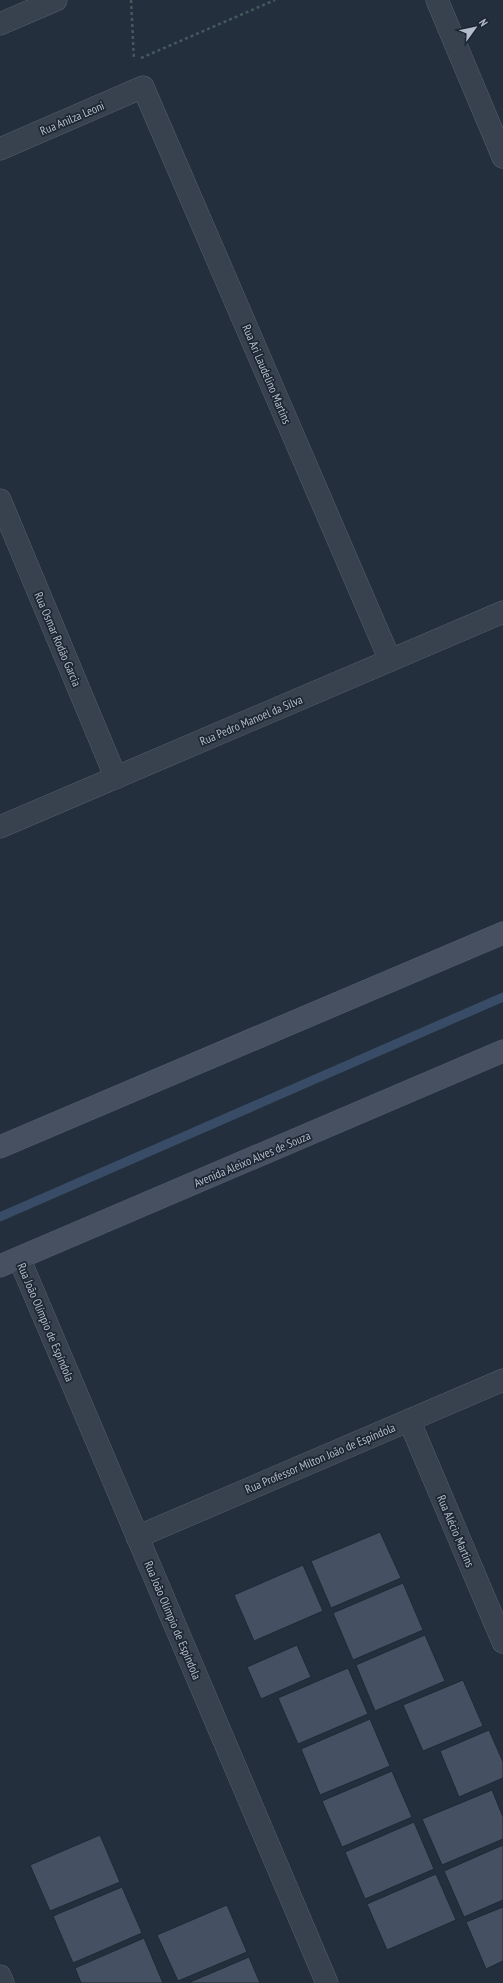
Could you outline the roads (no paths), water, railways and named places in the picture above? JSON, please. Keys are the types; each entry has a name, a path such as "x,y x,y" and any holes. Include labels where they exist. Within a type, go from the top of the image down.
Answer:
{"street":[{"path":"0,24 56,0"},
{"path":"437,0 503,156"},
{"name":"Rua Anilza Leoni","path":"0,150 143,88"},
{"name":"Rua Ari Laudelino Martins","path":"143,88 390,660"},
{"name":"Rua Osmar Rodão Garcia","path":"0,500 116,778"},
{"name":"Rua Pedro Manoel da Silva","path":"0,827 503,612"},
{"path":"0,1147 503,933"},
{"name":"Avenida Aleixo Alves de Souza","path":"10,1262 503,1051"},
{"name":"Rua João Olímpio de Espíndola","path":"10,1262 137,1537 327,1983"},
{"name":"Rua Professor Milton João de Espíndola","path":"137,1537 503,1380"},
{"name":"Rua Alécio Martins","path":"409,1420 503,1642"},
{"path":"0,1976 3,1983"}],"waterway":[{"path":"0,1217 503,997"}]}
